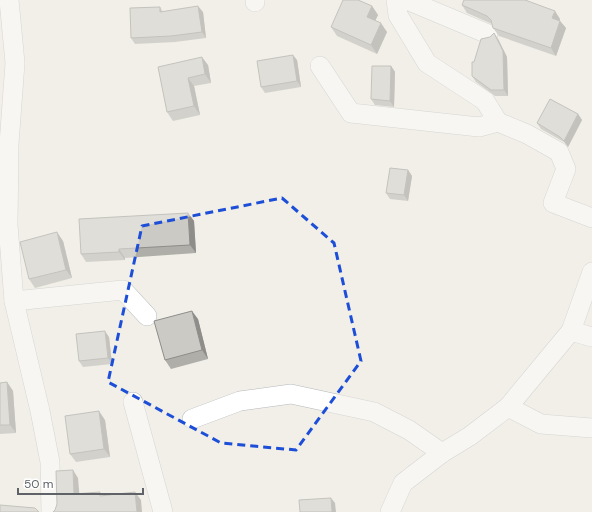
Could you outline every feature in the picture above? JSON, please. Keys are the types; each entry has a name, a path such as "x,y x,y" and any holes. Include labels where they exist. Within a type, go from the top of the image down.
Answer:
{"street":[{"path":"9,0 15,64 8,144 8,225 6,261 50,462 50,512"},
{"path":"396,0 398,15 427,63 485,101 498,122"},
{"path":"407,0 488,34"},
{"path":"320,66 351,113 480,126 498,122 527,134 558,152 566,169 553,203 592,218"},
{"path":"390,512 403,483 442,453 470,436 508,407 570,331 592,272"},
{"path":"14,301 123,290 147,316"},
{"path":"570,331 592,336"},
{"path":"192,419 240,401 291,394 374,412 409,430 442,453"},
{"path":"133,402 163,512"},
{"path":"508,407 541,424 592,428"}],"highlighted area":[{"path":"282,198 334,243 361,361 296,450 221,443 108,382 142,226"}],"building":[{"path":"343,0 358,0 372,6 367,17 381,23 371,45 331,27"},
{"path":"464,0 525,0 555,11 552,18 560,21 551,48 493,28 491,20 487,16 462,5"},
{"path":"198,6 202,32 171,36 131,38 130,8 160,7 160,12"},
{"path":"494,33 503,51 504,90 491,90 472,76 472,62 474,62 481,39 490,37"},
{"path":"293,55 297,81 261,87 257,61"},
{"path":"202,57 205,74 188,78 194,106 167,112 158,67"},
{"path":"372,66 391,66 390,101 371,99"},
{"path":"550,99 578,114 564,141 537,123"},
{"path":"390,168 408,170 404,195 386,193"},
{"path":"188,213 190,245 119,249 119,252 81,254 79,219"},
{"path":"57,232 66,270 29,279 20,242"},
{"path":"192,311 202,350 165,360 154,321"},
{"path":"105,331 108,358 79,361 76,334"},
{"path":"7,382 10,425 0,425 0,383"},
{"path":"99,411 104,449 70,454 65,416"},
{"path":"73,470 74,494 100,492 100,496 135,492 137,512 53,512 57,504 56,471"},
{"path":"331,498 332,512 300,512 299,500"},
{"path":"0,505 35,508 39,512 0,512"}]}
